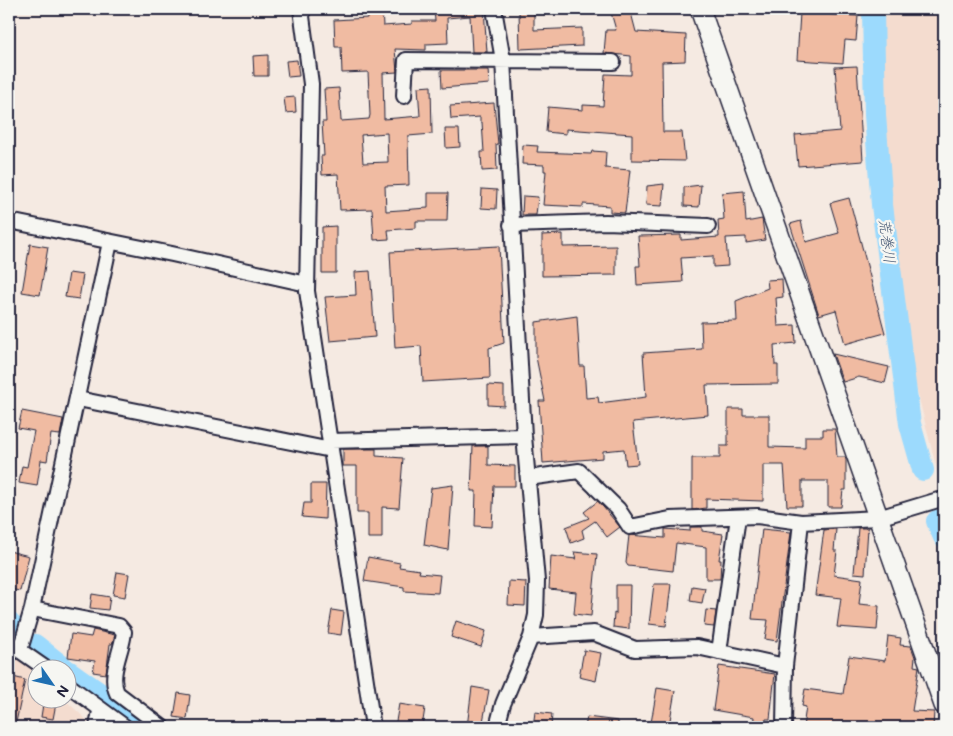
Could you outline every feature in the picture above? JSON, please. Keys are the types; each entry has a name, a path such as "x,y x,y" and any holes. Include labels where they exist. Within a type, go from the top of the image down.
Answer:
{"street":[{"path":"301,9 311,84 307,284 373,727"},
{"path":"494,9 503,60 524,436 537,581 536,615 531,637 504,704 497,727"},
{"path":"700,9 944,705"},
{"path":"404,96 406,60 614,62"},
{"path":"9,221 307,284"},
{"path":"511,225 606,222 708,226"},
{"path":"31,658 14,646 32,609 78,400 110,242"},
{"path":"78,400 330,446 524,436"},
{"path":"528,478 579,471 618,509 630,527 670,518 757,516 801,522 878,518 938,500"},
{"path":"719,652 738,517"},
{"path":"784,727 785,666 801,522"},
{"path":"32,609 119,626 124,632 113,680 116,693 162,727"},
{"path":"531,637 594,633 635,648 697,647 785,666"},
{"path":"78,693 100,711 125,727"},
{"path":"96,727 100,711"}],"shaded area":[{"path":"877,9 944,9 944,498 902,331"},
{"path":"9,648 28,666 28,708 74,708 88,721 87,727 9,727"}],"building":[{"path":"367,9 382,9 383,26 412,24 412,21 435,21 434,9 484,9 487,52 472,52 470,16 447,18 448,43 426,44 426,50 395,49 397,72 383,73 384,119 420,116 418,87 431,86 432,134 408,136 409,185 385,186 386,211 428,208 428,193 448,193 447,221 416,221 416,228 388,230 389,239 374,240 372,209 340,210 338,174 322,175 321,156 324,156 322,122 326,122 324,89 339,88 341,121 369,119 368,72 342,73 341,47 335,47 334,20 368,18","holes":["387,133 388,162 363,163 361,135"]},
{"path":"610,9 630,9 636,32 686,35 685,61 662,62 663,132 682,132 685,161 632,160 632,134 566,129 566,134 546,132 548,107 583,110 583,105 603,106 605,74 631,75 631,56 604,53 606,30 616,30"},
{"path":"519,10 534,10 534,30 582,28 582,46 520,49"},
{"path":"800,13 858,16 856,41 845,40 843,63 797,60"},
{"path":"268,55 268,76 254,76 253,56"},
{"path":"297,60 299,76 288,77 286,61"},
{"path":"857,66 863,161 798,166 795,135 840,131 835,67"},
{"path":"441,70 488,70 489,84 442,88"},
{"path":"295,97 296,112 286,113 284,98"},
{"path":"494,103 498,144 496,144 497,170 482,171 481,152 484,152 480,117 451,119 450,106"},
{"path":"445,129 459,129 460,147 446,148"},
{"path":"523,145 538,146 537,152 591,154 592,151 606,152 605,168 630,170 625,213 610,212 610,206 583,204 583,207 543,205 546,171 544,171 544,165 522,164"},
{"path":"664,184 662,206 646,205 647,186"},
{"path":"701,185 699,207 684,206 684,187"},
{"path":"482,189 497,190 496,209 481,208"},
{"path":"744,191 746,222 762,219 765,240 746,243 746,237 726,238 728,266 713,267 713,256 681,258 683,282 637,285 636,266 640,266 638,236 681,235 681,240 719,237 718,220 724,219 722,193"},
{"path":"523,196 538,197 536,215 522,215"},
{"path":"849,198 885,333 845,344 836,310 819,315 790,224 801,221 806,242 839,233 830,203"},
{"path":"336,226 336,273 322,273 322,227"},
{"path":"563,234 563,247 616,246 616,275 542,276 542,235"},
{"path":"30,244 48,247 40,295 22,292"},
{"path":"499,246 504,343 489,348 490,378 423,382 421,346 395,348 390,252"},
{"path":"370,271 375,337 330,341 325,297 356,295 355,272"},
{"path":"69,273 83,275 79,299 65,297"},
{"path":"782,279 783,297 776,298 778,326 795,325 796,343 774,345 775,365 778,365 778,384 706,385 708,415 633,422 638,464 626,465 624,449 603,451 603,458 543,463 539,401 545,401 536,357 536,322 577,316 580,366 584,366 586,398 598,397 599,403 646,397 643,353 702,349 701,322 737,321 736,301 768,288 767,280"},
{"path":"833,354 889,367 885,383 859,377 843,382"},
{"path":"488,385 504,386 504,406 488,405"},
{"path":"728,409 743,409 743,415 769,415 769,447 805,448 805,436 823,436 823,429 835,429 837,457 845,457 846,460 846,490 843,490 841,507 828,507 828,481 802,481 802,506 787,506 784,465 763,465 763,501 706,499 706,508 692,510 692,458 720,458 720,446 728,446"},
{"path":"22,411 63,419 60,435 51,434 47,461 41,460 37,486 19,483 22,466 27,467 34,431 18,428"},
{"path":"473,446 488,446 488,465 515,466 515,486 494,486 492,527 475,526 476,491 471,491"},
{"path":"343,449 376,449 376,456 403,458 399,508 382,507 382,538 368,538 368,513 357,513 357,466 343,466"},
{"path":"311,484 326,484 325,519 302,517 304,503 311,503"},
{"path":"453,485 448,550 424,545 431,488"},
{"path":"598,501 620,527 607,537 595,521 582,530 584,538 571,543 566,527 589,518 584,512"},
{"path":"690,527 702,527 702,531 723,534 719,560 721,560 720,579 706,579 706,547 676,543 673,571 628,566 626,563 629,535 665,538 665,529 690,531"},
{"path":"858,528 868,528 865,574 854,573"},
{"path":"762,529 791,532 777,641 765,639 768,620 752,619"},
{"path":"836,529 834,551 837,551 834,575 862,579 859,604 879,606 877,630 837,627 841,598 815,595 824,530"},
{"path":"9,551 29,556 20,591 9,589"},
{"path":"574,552 597,554 591,616 574,614 576,592 549,589 551,556 576,559"},
{"path":"368,557 400,563 399,567 420,570 419,573 440,575 438,593 404,591 404,587 364,581"},
{"path":"117,572 129,574 125,597 113,595"},
{"path":"509,581 526,582 525,606 508,605"},
{"path":"654,584 671,584 666,626 649,624"},
{"path":"616,585 630,585 629,629 613,627 614,613 616,614"},
{"path":"692,586 705,588 702,603 690,601"},
{"path":"92,594 110,597 108,610 90,608"},
{"path":"332,610 344,612 341,635 328,633"},
{"path":"706,610 716,611 714,627 704,626"},
{"path":"456,621 486,631 481,647 451,637"},
{"path":"93,630 115,635 112,644 110,644 106,674 93,672 95,661 68,657 71,634 91,637"},
{"path":"888,636 901,638 900,645 911,646 915,657 914,666 919,667 912,711 934,712 933,727 816,725 816,727 803,727 806,707 802,706 805,689 843,694 849,656 885,661"},
{"path":"584,650 601,653 596,681 579,677"},
{"path":"719,666 775,674 770,719 766,719 765,727 753,727 754,717 713,710"},
{"path":"9,676 25,680 15,727 9,727"},
{"path":"472,687 489,690 482,727 467,727"},
{"path":"657,688 675,691 669,726 651,723"},
{"path":"178,693 190,695 187,719 174,717"},
{"path":"399,704 425,708 422,727 395,727"},
{"path":"42,708 55,708 53,719 41,717"},
{"path":"535,712 552,714 551,727 533,727"},
{"path":"587,717 618,721 618,727 585,727"}],"waterway":[{"name":"荒巻川","path":"873,9 875,115 882,205 910,424 923,470"},
{"name":"荒巻川","path":"937,521 944,537"},
{"name":"荒巻川","path":"9,623 18,632"},
{"name":"荒巻川","path":"35,645 51,658"},
{"name":"荒巻川","path":"78,678 147,727"}]}
